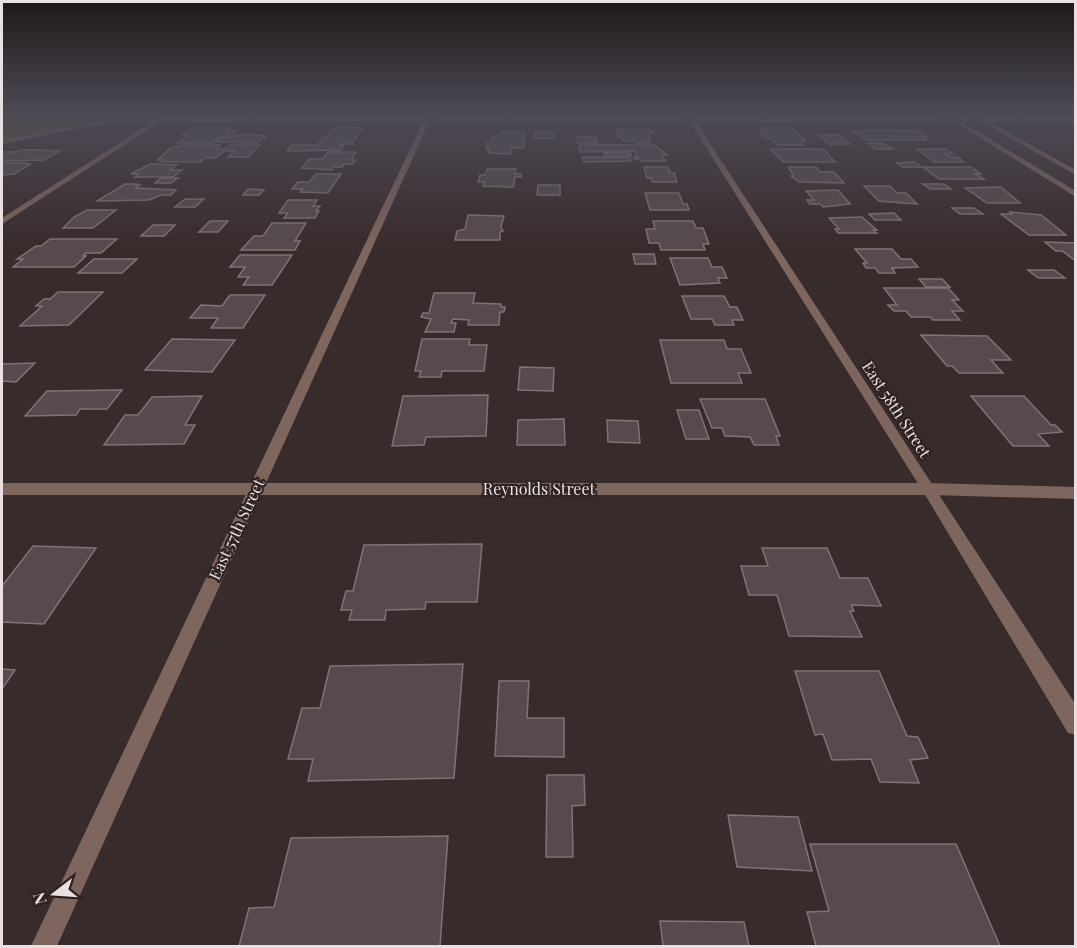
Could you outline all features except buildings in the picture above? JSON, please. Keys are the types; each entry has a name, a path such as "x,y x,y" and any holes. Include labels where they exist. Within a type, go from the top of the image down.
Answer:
{"street":[{"path":"2,222 102,157"},
{"name":"East 57th Street","path":"45,946 410,157"},
{"name":"East 58th Street","path":"716,157 929,489 1076,725"},
{"path":"1015,157 1076,195"},
{"path":"1049,157 1076,172"},
{"name":"Reynolds Street","path":"2,489 929,489 1076,493"}]}
